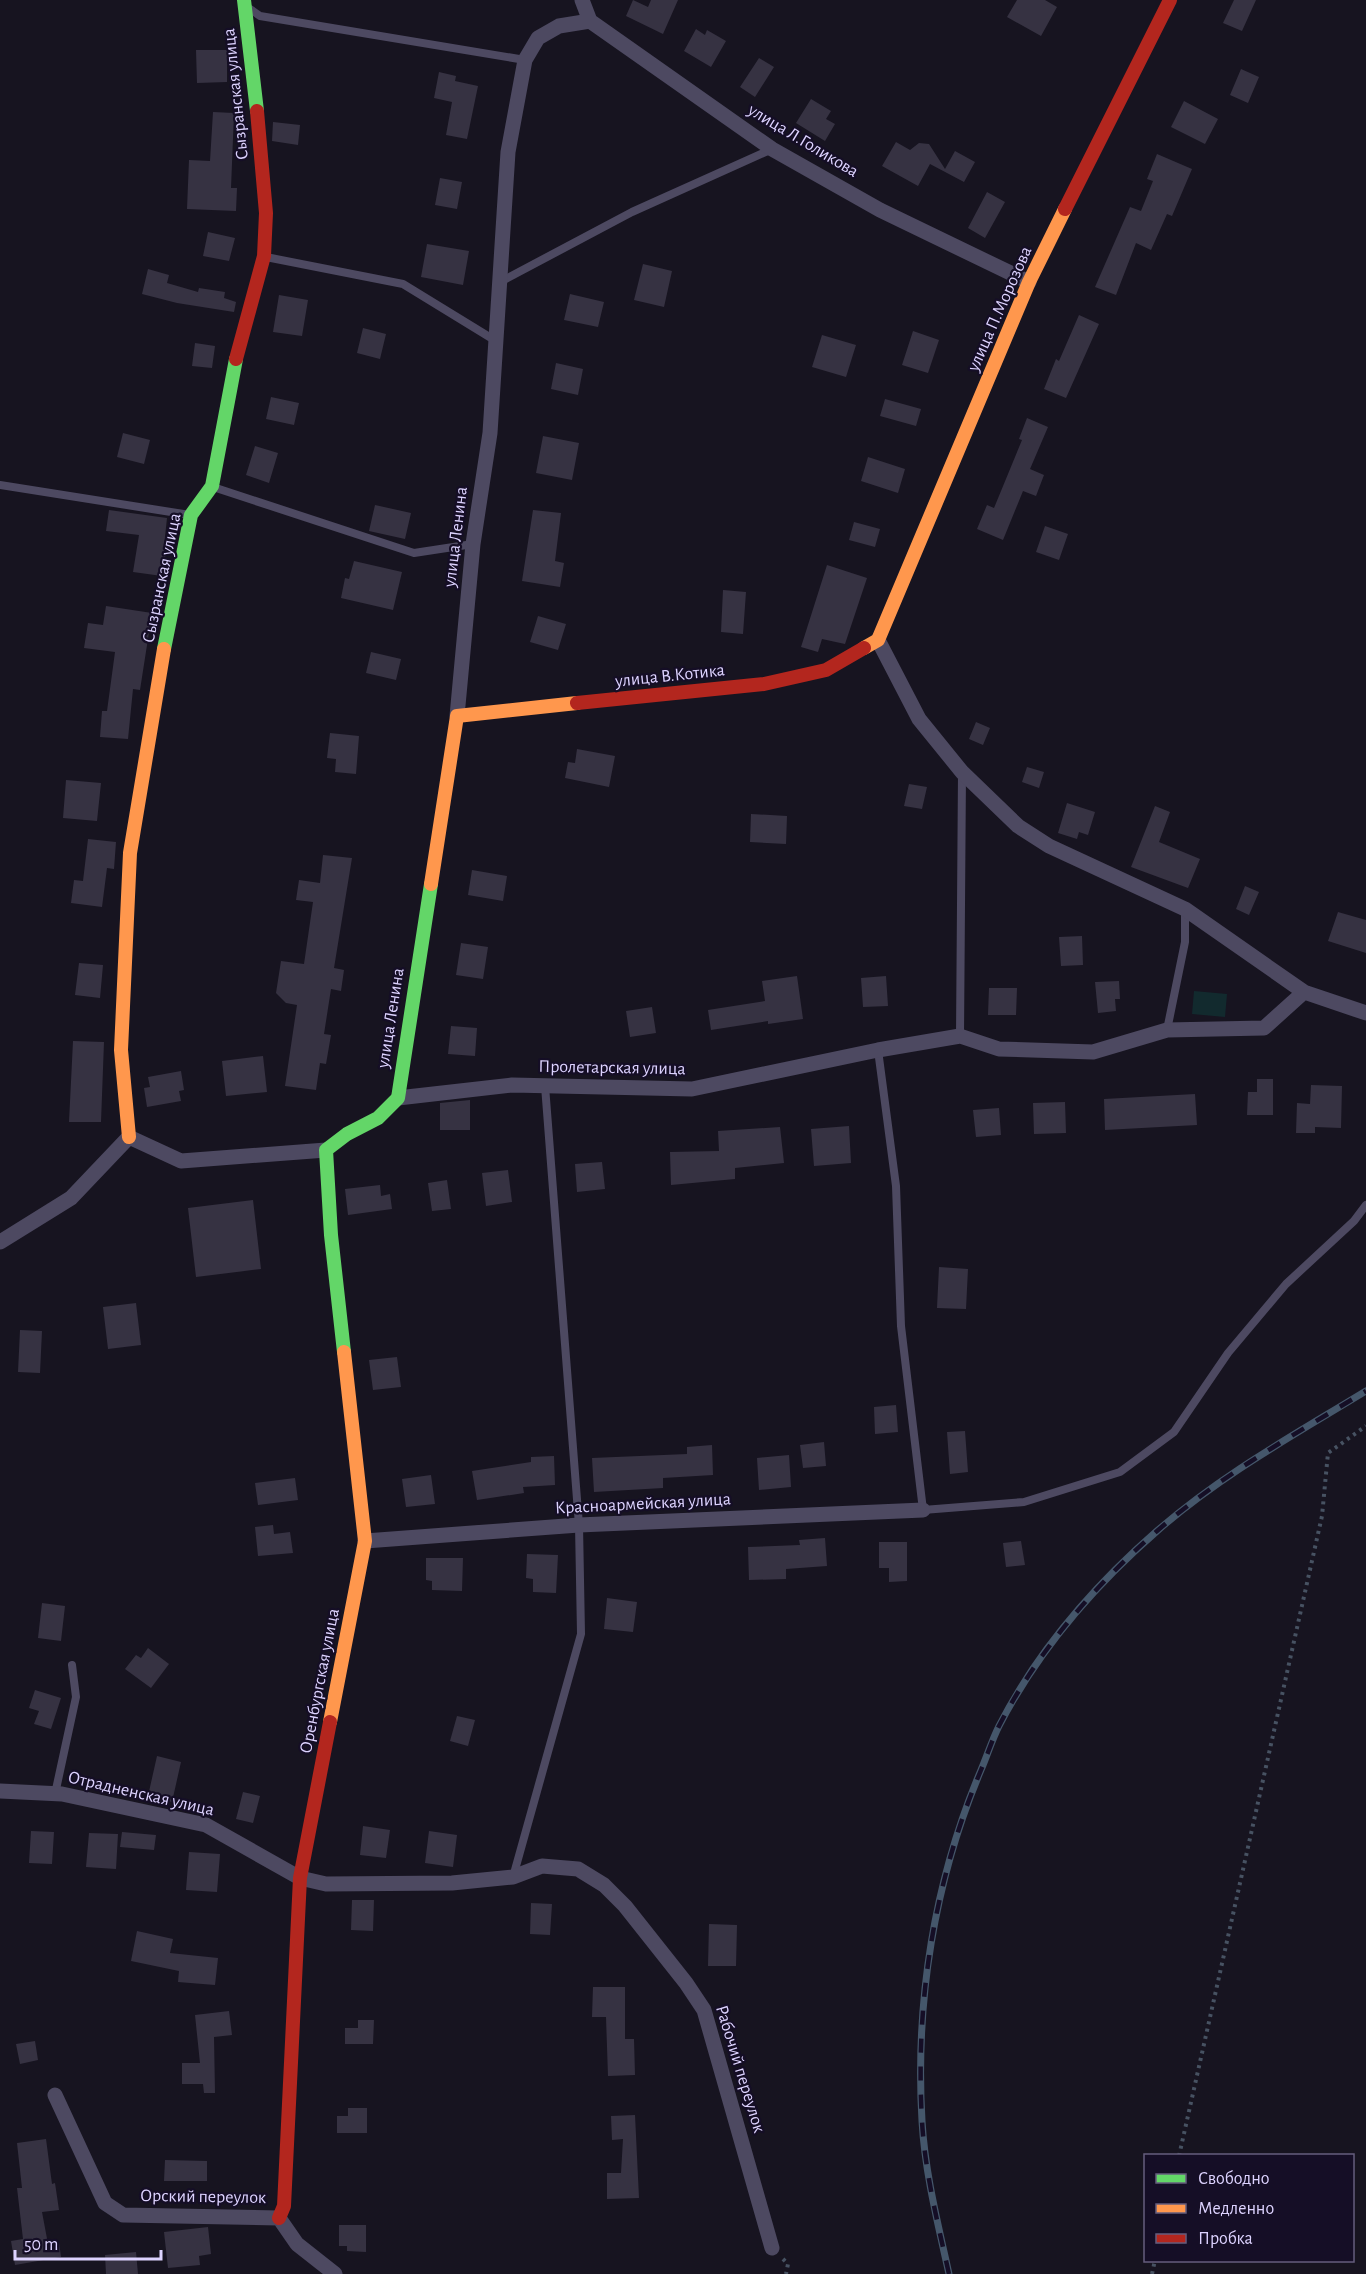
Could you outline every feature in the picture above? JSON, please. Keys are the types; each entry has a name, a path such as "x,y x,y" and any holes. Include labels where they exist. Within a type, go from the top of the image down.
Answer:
{"street":[{"path":"582,0 590,21"},
{"name":"улица П.Морозова","path":"878,640 1029,282 1170,0"},
{"name":"Сызранская улица","path":"129,1137 121,1050 130,853 170,615 191,515 212,486 233,371 264,256 266,213 254,67 242,1"},
{"name":"улица Ленина","path":"398,1098 457,716 473,544 490,433 508,152 525,60 538,38 559,26 590,21"},
{"name":"улица Л.Голикова","path":"590,21 772,149 880,210 1029,282"},
{"path":"878,640 919,720 962,772 1018,826 1049,846 1185,909 1304,992 1366,1012"},
{"name":"улица В.Котика","path":"457,716 764,684 826,670 878,640"},
{"name":"Пролетарская улица","path":"398,1098 512,1085 692,1089 879,1050 960,1036 999,1049 1093,1052 1167,1030 1264,1028 1304,992"},
{"path":"0,1242 71,1198 129,1137 181,1161 326,1150 347,1134 378,1118 398,1098"},
{"name":"Оренбургская улица","path":"279,2218 284,2206 300,1878 365,1541 331,1235 326,1150"},
{"name":"Красноармейская улица","path":"365,1541 579,1526 923,1510"},
{"name":"Отрадненская улица","path":"0,1791 55,1794 207,1825 300,1878 326,1884 452,1883 513,1877"},
{"name":"Рабочий переулок","path":"513,1877 542,1866 578,1869 604,1885 625,1906 686,1983 704,2010 772,2248"},
{"name":"Орский переулок","path":"55,2095 105,2203 123,2215 279,2218"},
{"path":"279,2218 297,2244 335,2274"}],"lane":[{"path":"242,1 260,16 525,60"},
{"path":"500,282 632,212 772,149"},
{"path":"264,256 403,284 497,342"},
{"path":"0,484 191,515"},
{"path":"212,486 414,553 473,544"},
{"path":"960,1036 962,772"},
{"path":"1167,1030 1185,942 1185,909"},
{"path":"879,1050 896,1186 901,1326 923,1510 1024,1502 1120,1472 1173,1432 1235,1344 1286,1284 1354,1221 1366,1205"},
{"path":"513,1877 581,1634 579,1526 545,1086"},
{"path":"55,1794 75,1697 72,1665"}],"path":[{"path":"1179,2154 1322,1516 1328,1453 1366,1426"}],"green space":[{"path":"1194,991 1227,994 1225,1017 1192,1014"}],"building":[{"path":"633,0 648,7 651,0 678,0 663,34 626,16"},
{"path":"1017,0 1045,0 1057,7 1041,36 1007,17"},
{"path":"1234,0 1256,0 1242,31 1223,23"},
{"path":"696,29 705,35 707,30 726,41 711,67 684,51"},
{"path":"196,50 227,50 227,82 197,83"},
{"path":"759,58 774,67 755,97 740,87"},
{"path":"1241,69 1259,77 1248,103 1230,95"},
{"path":"439,72 456,76 455,81 478,86 467,139 446,135 452,102 434,98"},
{"path":"811,99 831,111 826,119 835,124 825,141 796,123"},
{"path":"1184,101 1218,119 1205,144 1171,127"},
{"path":"213,112 234,113 231,188 237,188 236,211 187,209 189,160 210,161"},
{"path":"273,122 300,125 298,145 272,141"},
{"path":"896,142 910,150 919,143 929,144 945,169 955,151 975,162 964,182 930,164 918,186 882,166"},
{"path":"1157,154 1192,169 1172,216 1167,214 1151,250 1136,243 1116,295 1095,287 1130,207 1141,211 1153,181 1147,179"},
{"path":"440,178 462,182 457,209 435,205"},
{"path":"987,192 1005,202 985,238 968,228"},
{"path":"208,232 235,238 229,261 203,256"},
{"path":"427,244 469,251 463,285 421,277"},
{"path":"643,264 672,271 664,307 634,300"},
{"path":"148,269 169,275 167,283 198,292 199,288 225,292 224,298 236,302 234,312 177,303 142,294"},
{"path":"570,294 604,302 598,327 564,320"},
{"path":"279,295 308,300 302,336 273,332"},
{"path":"1079,315 1099,324 1066,398 1044,389 1056,359 1059,361"},
{"path":"363,328 386,334 380,359 357,353"},
{"path":"913,331 939,340 928,373 902,365"},
{"path":"822,335 856,345 846,377 812,367"},
{"path":"195,343 215,346 212,368 192,366"},
{"path":"556,363 583,369 578,395 551,389"},
{"path":"271,397 299,403 294,425 266,419"},
{"path":"885,399 921,409 916,426 880,416"},
{"path":"1027,418 1048,427 1030,469 1044,475 1036,496 1023,491 1003,540 977,529 987,505 994,508 1022,440 1019,439"},
{"path":"123,433 150,440 144,464 117,457"},
{"path":"543,436 579,443 572,480 536,473"},
{"path":"255,446 278,453 269,483 246,475"},
{"path":"868,457 905,469 898,493 861,481"},
{"path":"375,505 411,513 405,539 369,531"},
{"path":"109,510 167,518 164,546 167,546 162,576 133,572 139,535 106,531"},
{"path":"533,510 561,513 555,561 564,563 560,587 522,581"},
{"path":"854,522 880,529 875,547 849,540"},
{"path":"1045,526 1068,534 1059,560 1036,552"},
{"path":"354,561 402,572 393,610 341,598 345,578 349,579"},
{"path":"827,565 867,578 845,644 822,639 818,652 801,647"},
{"path":"723,590 746,592 743,634 721,632"},
{"path":"106,606 152,613 140,690 133,689 128,739 100,737 102,711 107,711 115,652 84,648 88,623 103,625"},
{"path":"538,616 566,624 558,650 530,642"},
{"path":"371,652 401,659 396,680 366,673"},
{"path":"976,722 990,728 983,745 969,739"},
{"path":"330,733 359,736 356,774 335,772 336,759 327,758"},
{"path":"577,749 615,756 609,787 565,778 568,762 575,763"},
{"path":"1027,767 1044,772 1039,788 1022,782"},
{"path":"66,780 101,783 97,821 63,818"},
{"path":"909,784 927,787 922,809 904,806"},
{"path":"1067,803 1095,812 1088,835 1079,832 1077,839 1058,833"},
{"path":"1155,806 1170,812 1159,842 1200,859 1188,888 1131,867"},
{"path":"751,814 787,816 786,844 750,842"},
{"path":"88,839 116,842 114,869 107,868 102,907 71,903 74,880 83,881"},
{"path":"323,855 352,858 334,968 344,970 341,991 331,989 324,1034 331,1035 326,1064 320,1063 316,1090 285,1086 297,1005 286,1003 276,993 281,961 304,964 313,902 296,900 299,880 320,883"},
{"path":"472,870 507,876 503,901 468,895"},
{"path":"1245,886 1259,892 1249,915 1236,909"},
{"path":"1338,912 1366,920 1366,953 1328,941"},
{"path":"1082,936 1083,965 1061,966 1059,937"},
{"path":"461,943 488,947 483,979 456,975"},
{"path":"79,963 103,965 100,998 75,995"},
{"path":"797,976 803,1019 768,1024 768,1021 711,1030 708,1010 765,1001 762,981"},
{"path":"886,976 888,1006 863,1007 861,978"},
{"path":"1119,981 1120,999 1115,999 1116,1011 1098,1013 1095,982"},
{"path":"989,988 1017,988 1016,1015 988,1015"},
{"path":"652,1007 656,1033 630,1037 626,1011"},
{"path":"451,1026 477,1028 475,1056 448,1054"},
{"path":"73,1041 104,1042 101,1122 69,1122"},
{"path":"263,1056 267,1092 226,1096 222,1061"},
{"path":"181,1071 184,1090 179,1091 181,1101 147,1107 144,1088 150,1087 148,1077"},
{"path":"1257,1079 1273,1079 1273,1115 1247,1115 1248,1092 1257,1092"},
{"path":"1311,1085 1342,1086 1341,1128 1315,1127 1315,1133 1296,1133 1297,1103 1310,1104"},
{"path":"1195,1094 1197,1125 1105,1130 1104,1099"},
{"path":"470,1100 470,1130 440,1130 440,1103"},
{"path":"1065,1102 1066,1133 1034,1134 1033,1103"},
{"path":"999,1108 1001,1135 976,1137 973,1110"},
{"path":"849,1126 851,1163 814,1166 811,1129"},
{"path":"780,1127 784,1163 735,1168 735,1179 671,1185 670,1152 719,1151 718,1131"},
{"path":"602,1162 605,1189 577,1192 575,1164"},
{"path":"508,1170 512,1202 486,1206 482,1173"},
{"path":"447,1180 451,1209 432,1211 428,1183"},
{"path":"380,1185 381,1196 390,1194 392,1209 348,1215 345,1189"},
{"path":"253,1200 261,1269 196,1277 188,1208"},
{"path":"939,1267 968,1269 966,1309 937,1308"},
{"path":"136,1303 141,1345 108,1349 103,1307"},
{"path":"20,1330 42,1331 40,1373 18,1372"},
{"path":"397,1357 401,1387 373,1390 369,1360"},
{"path":"896,1405 898,1432 875,1434 874,1407"},
{"path":"965,1431 968,1472 950,1474 947,1432"},
{"path":"824,1442 826,1466 803,1468 800,1445"},
{"path":"712,1445 713,1475 663,1478 663,1488 594,1492 592,1458 687,1454 687,1447"},
{"path":"789,1455 791,1487 759,1490 757,1458"},
{"path":"554,1456 555,1485 523,1487 524,1493 477,1500 472,1471 531,1462 531,1457"},
{"path":"431,1475 435,1504 406,1507 402,1479"},
{"path":"295,1478 298,1500 258,1505 255,1483"},
{"path":"273,1525 274,1534 290,1532 293,1553 258,1556 255,1527"},
{"path":"825,1538 827,1566 786,1569 786,1579 749,1580 748,1547 800,1545 799,1540"},
{"path":"1021,1541 1025,1565 1006,1567 1003,1543"},
{"path":"879,1542 907,1542 907,1581 889,1582 889,1568 879,1568"},
{"path":"527,1554 558,1555 556,1593 533,1592 533,1579 526,1578"},
{"path":"426,1558 463,1558 462,1591 432,1590 432,1581 426,1580"},
{"path":"607,1598 637,1602 633,1632 604,1629"},
{"path":"42,1603 65,1606 61,1641 38,1638"},
{"path":"148,1648 169,1664 151,1688 125,1669 136,1655 141,1658"},
{"path":"35,1690 61,1698 51,1729 34,1724 39,1711 29,1708"},
{"path":"457,1716 475,1720 468,1746 450,1741"},
{"path":"157,1756 181,1762 172,1802 148,1796"},
{"path":"243,1792 260,1796 253,1823 236,1819"},
{"path":"363,1826 390,1830 386,1858 360,1855"},
{"path":"31,1831 54,1832 52,1864 29,1863"},
{"path":"429,1831 457,1835 453,1867 425,1863"},
{"path":"122,1832 156,1835 154,1850 120,1847"},
{"path":"89,1833 118,1834 116,1869 86,1867"},
{"path":"189,1852 220,1854 217,1892 186,1890"},
{"path":"352,1900 374,1900 373,1931 351,1930"},
{"path":"531,1903 552,1904 550,1935 530,1934"},
{"path":"709,1924 737,1925 736,1966 708,1966"},
{"path":"137,1931 173,1939 170,1953 218,1958 215,1985 178,1982 179,1971 131,1961"},
{"path":"593,1987 625,1987 625,2039 634,2039 635,2075 608,2076 606,2017 592,2017"},
{"path":"229,2011 232,2035 214,2037 215,2093 204,2093 203,2084 182,2084 182,2063 200,2063 195,2015"},
{"path":"358,2020 374,2020 373,2044 345,2044 345,2028 358,2028"},
{"path":"35,2041 38,2060 20,2064 16,2044"},
{"path":"348,2108 367,2108 367,2133 337,2133 337,2116 348,2116"},
{"path":"635,2115 639,2198 607,2199 607,2173 621,2173 623,2139 612,2140 611,2116"},
{"path":"46,2139 52,2184 55,2183 59,2210 42,2212 48,2244 59,2242 61,2257 15,2265 11,2241 23,2239 17,2188 22,2188 17,2143"},
{"path":"165,2160 207,2161 207,2181 164,2181"},
{"path":"339,2225 366,2225 366,2252 347,2251 347,2246 339,2246"},
{"path":"208,2227 211,2254 199,2256 200,2265 168,2268 164,2232"},
{"path":"136,2252 138,2274 106,2274 105,2255"}],"railway":[{"path":"949,2274 932,2198 922,2121 921,2076 925,1987 931,1942 951,1855 996,1731 1049,1646 1090,1597 1134,1552 1181,1511 1232,1474 1366,1391"}],"traffic: fast":[{"path":"244,0 257,111"},
{"path":"164,649 191,515 212,486 236,359"},
{"path":"344,1352 331,1235 326,1150 347,1134 378,1118 398,1098 431,884"}],"traffic: slow":[{"path":"864,648 878,640 1029,282 1065,209"},
{"path":"129,1137 121,1050 130,853 164,649"},
{"path":"431,884 457,716 577,703"},
{"path":"330,1722 365,1541 344,1352"}],"traffic: jam":[{"path":"1065,209 1170,0"},
{"path":"236,359 264,256 266,213 257,111"},
{"path":"577,703 764,684 826,670 864,648"},
{"path":"279,2218 284,2206 300,1878 330,1722"}]}
